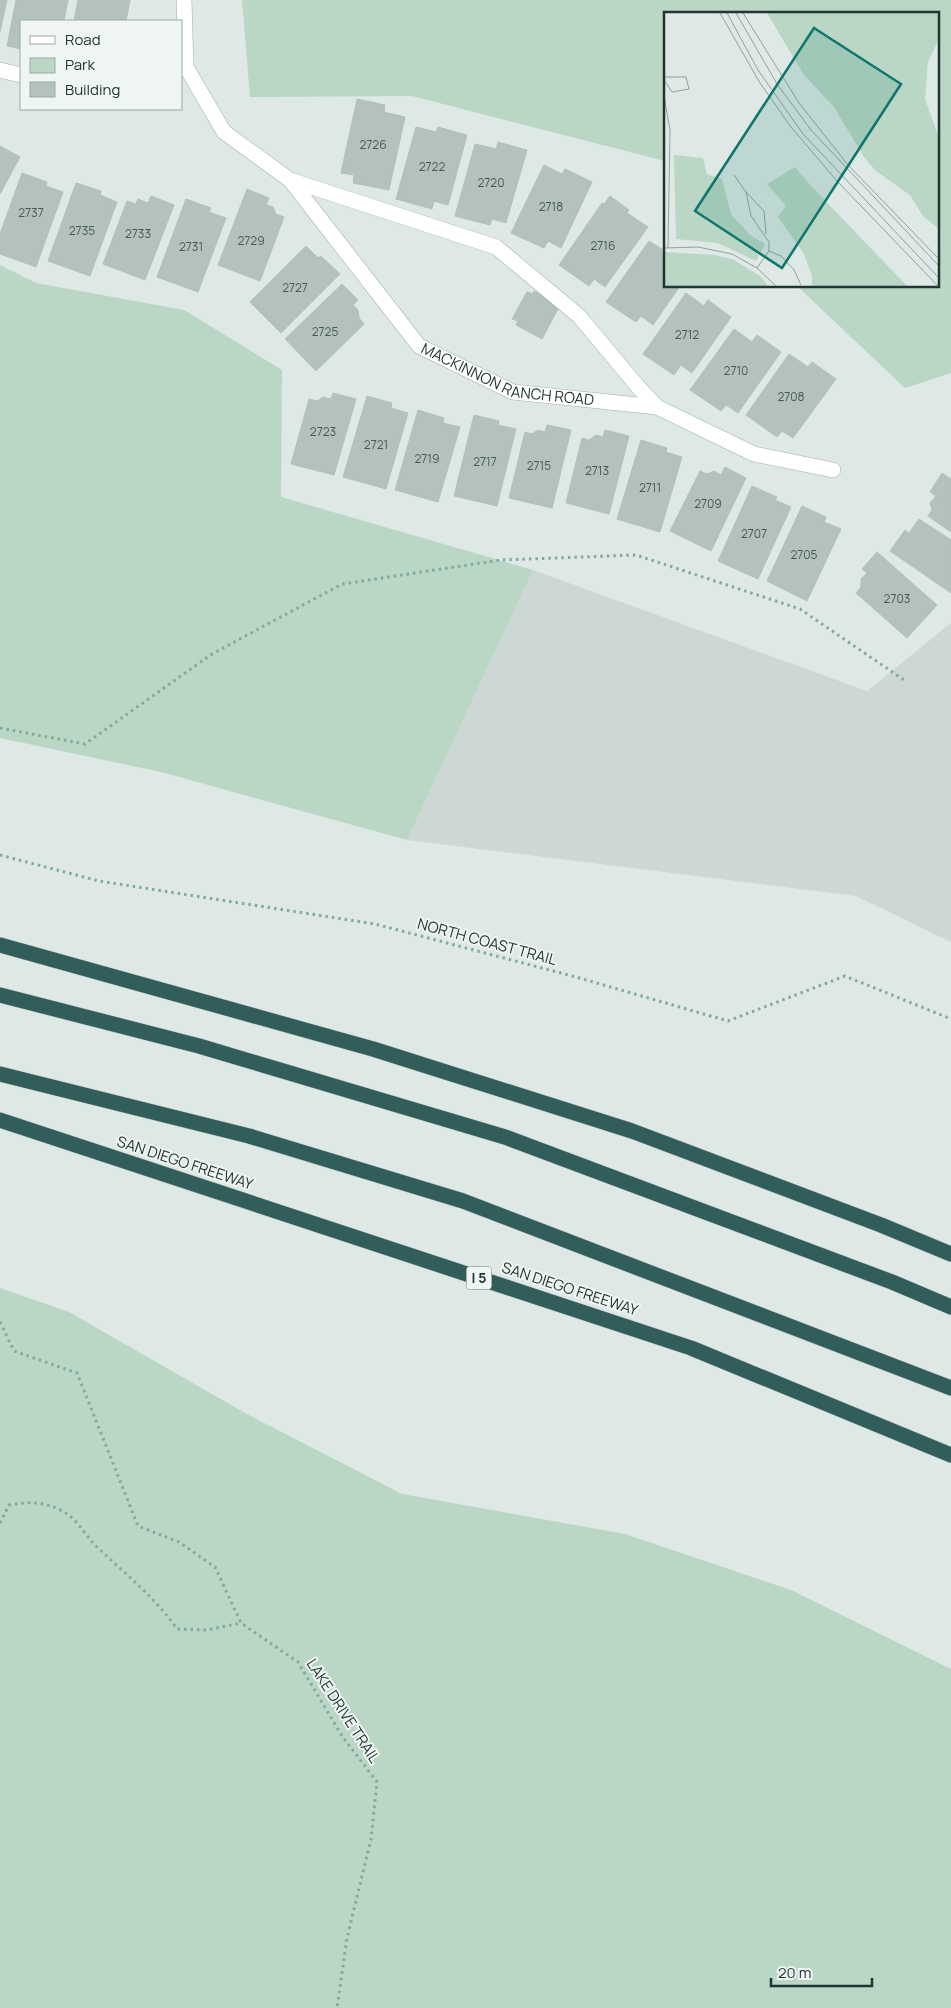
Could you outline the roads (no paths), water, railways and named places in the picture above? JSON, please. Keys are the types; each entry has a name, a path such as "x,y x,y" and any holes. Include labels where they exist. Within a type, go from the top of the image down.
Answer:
{"highway":[{"path":"0,945 373,1049 632,1131 881,1225 951,1254"},
{"path":"0,995 199,1046 505,1137 892,1282 951,1308"},
{"path":"0,1074 249,1136 463,1201 951,1388"},
{"name":"SAN DIEGO FREEWAY","path":"0,1120 691,1348 951,1455"}],"street":[{"name":"MACKINNON RANCH ROAD","path":"184,0 184,68 224,132 290,180 419,346 513,392 657,407 754,454 833,470"},
{"path":"0,70 20,75"},
{"name":"MACKINNON RANCH ROAD","path":"290,180 496,247 579,316 657,407"}]}
